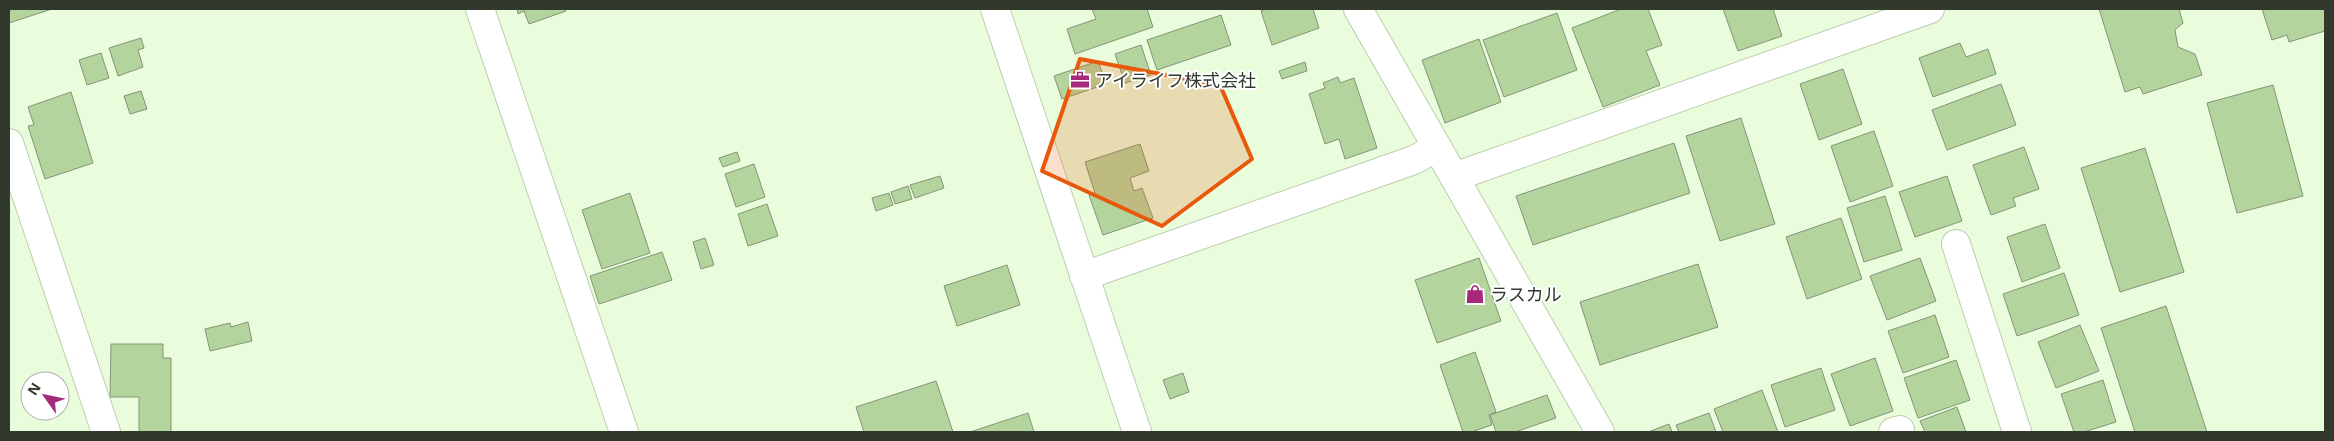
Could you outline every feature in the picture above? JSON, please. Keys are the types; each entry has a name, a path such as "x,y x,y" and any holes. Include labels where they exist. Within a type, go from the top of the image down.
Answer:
{"street":[{"path":"480,9 624,432"},
{"path":"995,9 1137,432"},
{"path":"1358,9 1600,432"},
{"path":"1454,177 1930,9"},
{"path":"9,143 106,432"},
{"path":"1084,276 1414,160 1437,147"},
{"path":"1956,244 2017,432"}],"highlighted area":[{"path":"1080,59 1220,85 1252,159 1162,226 1042,171"}],"building":[{"path":"9,9 52,9 9,23"},
{"path":"517,9 565,9 566,11 529,24 524,11 518,14"},
{"path":"1092,9 1147,9 1153,27 1075,54 1067,29 1096,19"},
{"path":"1267,9 1313,9 1319,28 1272,45 1261,11"},
{"path":"1621,9 1648,9 1662,45 1646,51 1660,85 1603,107 1572,28"},
{"path":"1723,9 1773,9 1782,36 1738,51"},
{"path":"2099,9 2179,9 2183,23 2175,30 2178,47 2195,54 2202,75 2143,94 2140,87 2125,92"},
{"path":"2262,9 2325,9 2325,31 2289,42 2287,35 2272,40"},
{"path":"1557,13 1577,70 1504,97 1483,40"},
{"path":"1221,15 1231,45 1157,70 1147,40"},
{"path":"141,38 144,48 138,50 143,67 118,76 109,48"},
{"path":"1479,39 1501,102 1445,123 1422,60"},
{"path":"1960,43 1966,57 1988,49 1996,74 1933,97 1919,58"},
{"path":"1141,45 1151,75 1125,83 1115,54"},
{"path":"101,53 109,78 87,85 79,60"},
{"path":"1098,61 1106,84 1062,99 1054,76"},
{"path":"1305,62 1307,71 1282,79 1279,71"},
{"path":"1843,69 1862,124 1819,140 1800,84"},
{"path":"1338,77 1340,83 1354,78 1377,148 1345,159 1339,139 1325,144 1309,94 1325,88 1323,83"},
{"path":"2001,84 2016,125 1947,150 1932,110"},
{"path":"2273,85 2303,196 2237,213 2207,103"},
{"path":"141,91 147,109 130,114 124,96"},
{"path":"71,92 93,163 45,179 28,126 34,125 28,107"},
{"path":"1741,118 1775,224 1720,241 1686,136"},
{"path":"1874,131 1893,186 1850,202 1831,146"},
{"path":"1674,143 1690,193 1533,245 1516,196"},
{"path":"1140,144 1149,171 1130,178 1134,191 1142,188 1153,218 1103,235 1089,195 1095,193 1085,162"},
{"path":"2024,147 2039,189 2013,198 2016,206 1991,215 1973,165"},
{"path":"2145,148 2184,272 2120,292 2081,168"},
{"path":"737,152 740,161 723,167 719,158"},
{"path":"754,164 765,197 736,207 725,174"},
{"path":"940,176 944,188 915,198 910,185"},
{"path":"1947,176 1962,221 1915,237 1899,192"},
{"path":"908,186 912,199 895,204 891,192"},
{"path":"630,193 650,253 602,269 582,210"},
{"path":"889,193 893,205 876,211 872,198"},
{"path":"1885,196 1902,250 1864,262 1847,208"},
{"path":"767,204 778,236 748,246 738,214"},
{"path":"1841,218 1862,279 1807,299 1786,237"},
{"path":"2045,224 2060,268 2022,282 2007,237"},
{"path":"705,238 714,265 701,269 693,242"},
{"path":"662,252 672,280 599,304 590,276"},
{"path":"1479,258 1501,321 1437,343 1415,280"},
{"path":"1920,258 1936,301 1887,320 1870,276"},
{"path":"1698,264 1718,327 1600,365 1580,302"},
{"path":"1007,265 1020,305 957,326 944,286"},
{"path":"2064,273 2079,315 2017,336 2003,294"},
{"path":"2166,306 2207,432 2135,432 2101,328"},
{"path":"1935,315 1949,357 1903,373 1888,331"},
{"path":"248,322 252,341 210,351 205,329 230,323 231,327"},
{"path":"2080,325 2099,371 2056,388 2038,342"},
{"path":"111,344 163,344 163,358 171,358 171,432 139,432 139,397 110,397"},
{"path":"1475,352 1496,412 1489,415 1492,425 1471,432 1463,432 1440,365"},
{"path":"1875,358 1893,411 1850,426 1831,374"},
{"path":"1956,360 1970,400 1918,418 1904,378"},
{"path":"1821,368 1835,410 1785,427 1771,385"},
{"path":"1183,373 1189,392 1170,399 1163,380"},
{"path":"2103,380 2116,422 2084,432 2074,432 2061,394"},
{"path":"936,381 953,432 864,432 856,407"},
{"path":"1762,390 1778,432 1723,432 1714,409"},
{"path":"1547,395 1556,418 1515,432 1496,432 1490,415"},
{"path":"1957,407 1966,432 1925,432 1920,421"},
{"path":"1028,413 1034,432 970,432"},
{"path":"1709,413 1716,432 1679,432 1676,425"},
{"path":"1669,424 1672,432 1648,432"}],"place":[{"name":"アイライフ株式会社","path":"1080,80"},
{"name":"ラスカル","path":"1475,294"}]}
